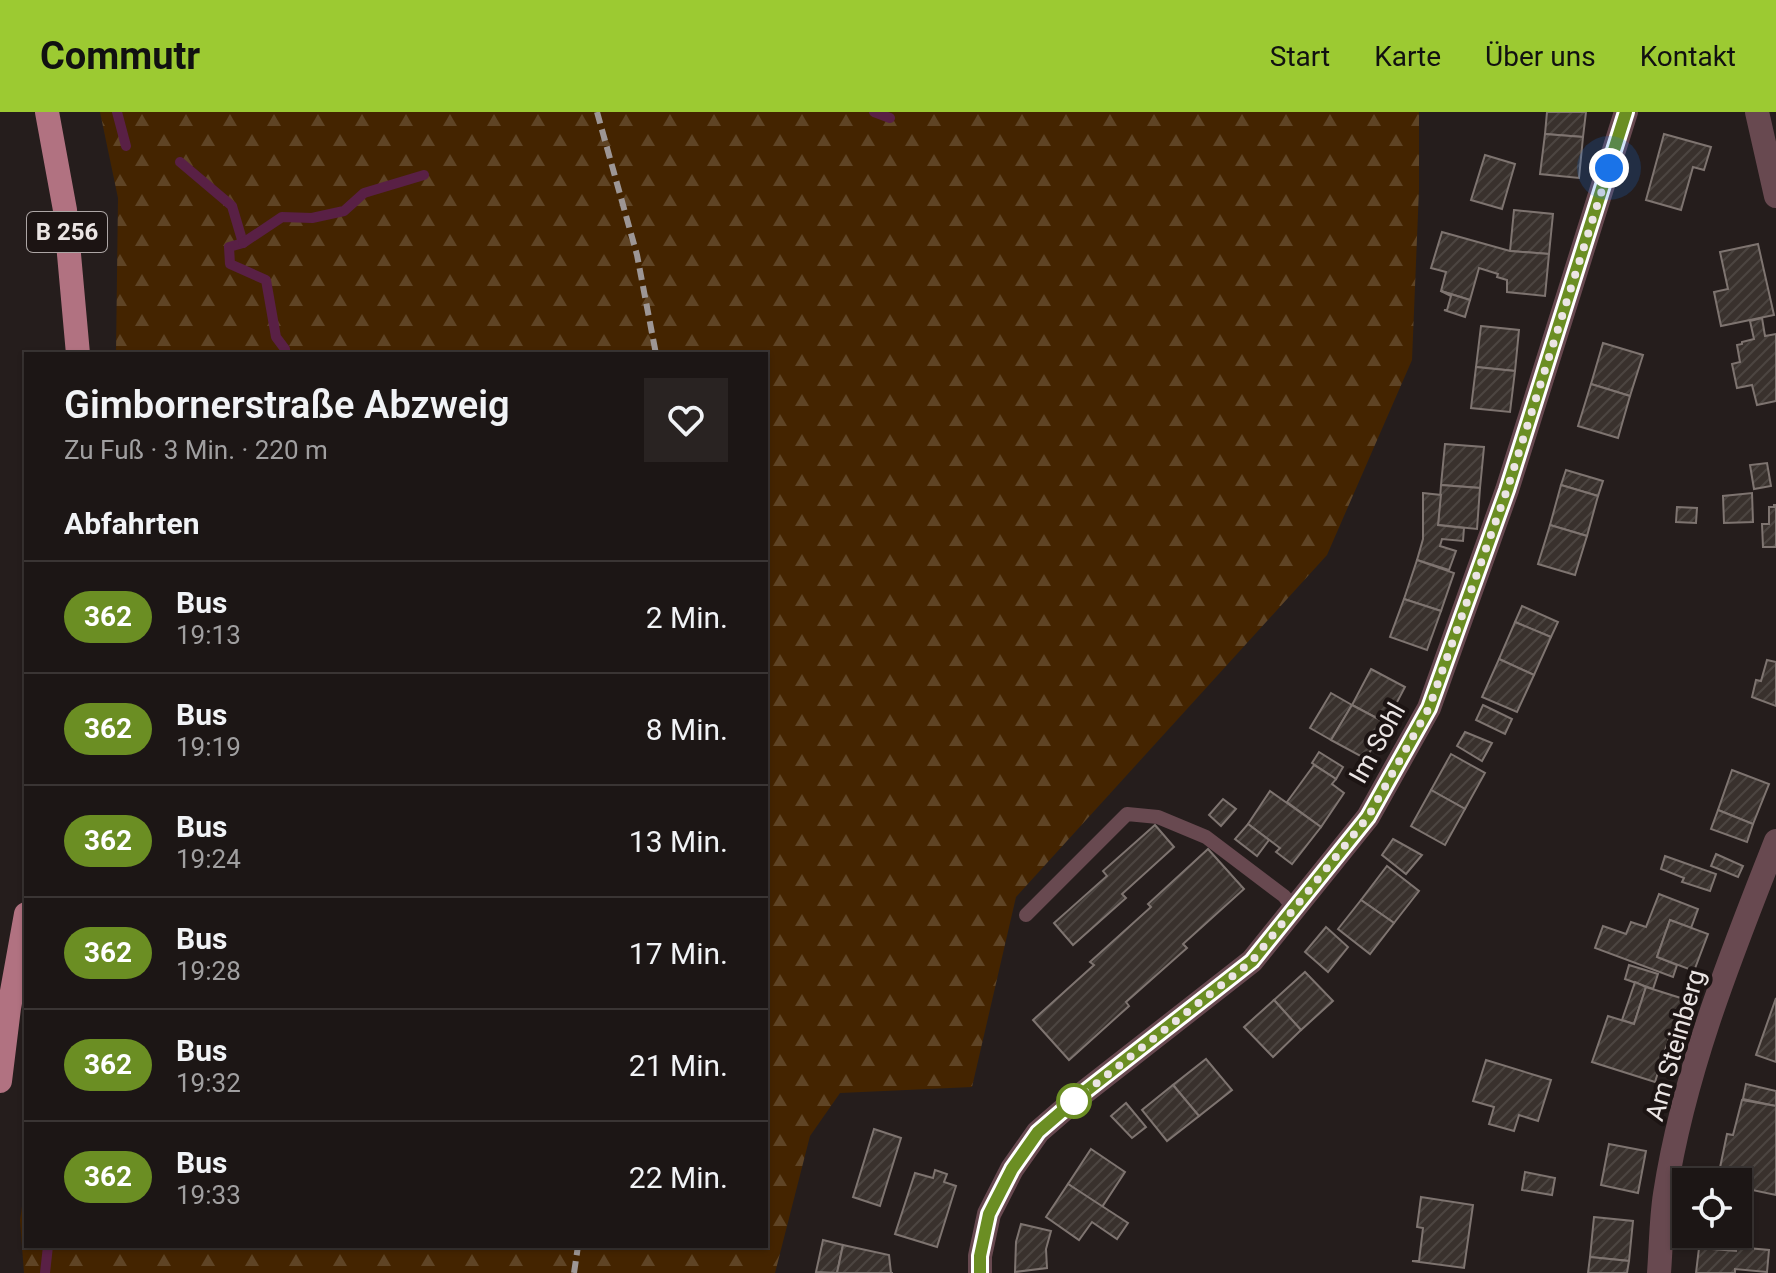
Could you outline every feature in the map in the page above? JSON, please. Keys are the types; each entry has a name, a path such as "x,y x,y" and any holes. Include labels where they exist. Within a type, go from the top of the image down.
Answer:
{"main road":[{"name":"B 256","path":"47,112 65,210 78,352"},
{"path":"0,1081 24,925"}],"street":[{"name":"Im Sohl","path":"980,1273 980,1256 989,1214 1012,1169 1038,1132 1252,961 1368,817 1429,708 1507,490 1626,112"},
{"path":"1757,112 1776,196"},
{"name":"Am Steinberg","path":"1659,1273 1665,1195 1706,1024 1776,841"}],"lane":[{"path":"1026,915 1127,814 1158,817 1206,837 1284,896 1294,909"}],"green space":[{"path":"100,112 1419,112 1412,360 1327,555 1016,897 972,1087 840,1093 810,1136 775,1273 24,1273 20,1220 24,1193 24,1248 768,1248 768,352 116,352 118,198"}],"building":[{"path":"1547,112 1586,112 1583,137 1545,134"},
{"path":"1545,134 1583,137 1579,178 1540,174"},
{"path":"1664,134 1711,147 1704,170 1693,167 1681,210 1646,200"},
{"path":"1485,155 1515,164 1502,209 1471,200"},
{"path":"1514,210 1553,214 1549,254 1510,251"},
{"path":"1442,232 1510,251 1549,254 1545,296 1507,292 1507,280 1479,268 1470,300 1441,291 1446,272 1431,268"},
{"path":"1758,244 1774,315 1721,326 1714,292 1728,289 1720,252"},
{"path":"1441,291 1470,300 1465,317 1444,310 1447,310 1451,296"},
{"path":"1762,318 1765,336 1776,334 1776,401 1757,405 1752,385 1737,388 1732,364 1740,362 1737,345 1754,339 1750,321"},
{"path":"1481,326 1519,330 1515,371 1476,367"},
{"path":"1603,343 1643,355 1630,396 1591,384"},
{"path":"1476,367 1515,371 1510,412 1471,408"},
{"path":"1591,384 1630,396 1618,438 1578,426"},
{"path":"1445,444 1484,447 1480,488 1441,485"},
{"path":"1767,463 1771,486 1754,489 1750,465"},
{"path":"1566,470 1603,481 1598,496 1561,485"},
{"path":"1441,485 1480,488 1477,529 1438,525"},
{"path":"1561,485 1598,496 1587,536 1550,525"},
{"path":"1423,493 1441,495 1438,525 1464,528 1463,541 1442,539 1440,546 1456,551 1449,570 1417,560 1423,539"},
{"path":"1752,493 1753,522 1724,523 1723,496"},
{"path":"1774,505 1776,547 1763,547 1762,524 1769,524 1769,507"},
{"path":"1677,507 1697,508 1696,523 1676,522"},
{"path":"1550,525 1587,536 1575,575 1538,564"},
{"path":"1417,560 1454,573 1441,611 1404,599"},
{"path":"1404,599 1441,611 1427,650 1390,637"},
{"path":"1522,606 1558,622 1551,637 1515,622"},
{"path":"1515,622 1551,637 1534,675 1499,659"},
{"path":"1499,659 1534,675 1517,712 1482,697"},
{"path":"1767,660 1776,662 1776,706 1752,697 1756,680 1761,681"},
{"path":"1371,669 1405,687 1386,723 1352,705"},
{"path":"1331,693 1352,705 1331,740 1310,728"},
{"path":"1352,705 1386,723 1366,759 1331,740"},
{"path":"1483,705 1512,719 1505,734 1476,720"},
{"path":"1465,732 1492,743 1482,761 1457,746"},
{"path":"1319,752 1343,767 1336,779 1312,763"},
{"path":"1451,754 1485,773 1465,809 1431,790"},
{"path":"1314,765 1336,779 1332,784 1344,793 1321,827 1287,802"},
{"path":"1732,770 1769,784 1753,824 1718,810"},
{"path":"1431,790 1465,809 1445,845 1411,826"},
{"path":"1270,791 1321,827 1292,864 1276,852 1280,848 1248,824"},
{"path":"1223,799 1236,809 1221,826 1209,815"},
{"path":"1718,810 1753,824 1747,842 1711,829"},
{"path":"1248,824 1269,840 1257,856 1235,839"},
{"path":"1155,825 1174,847 1122,894 1126,898 1073,945 1054,923 1107,876 1103,871"},
{"path":"1393,839 1422,855 1406,874 1382,855"},
{"path":"1208,849 1244,889 1183,944 1187,948 1126,1002 1129,1006 1069,1060 1033,1020 1094,965 1090,962 1151,907 1148,904"},
{"path":"1716,854 1743,866 1738,877 1711,866"},
{"path":"1665,856 1716,874 1710,891 1682,882 1684,878 1661,869"},
{"path":"1387,866 1419,891 1394,923 1361,900"},
{"path":"1659,894 1698,909 1691,928 1670,920 1657,957 1677,965 1673,977 1595,948 1603,926 1626,934 1631,922 1646,927"},
{"path":"1361,900 1394,923 1370,954 1338,929"},
{"path":"1670,920 1708,934 1694,971 1657,957"},
{"path":"1326,927 1348,947 1328,972 1305,952"},
{"path":"1629,965 1658,974 1653,989 1625,979"},
{"path":"1305,972 1333,1001 1301,1030 1274,1000"},
{"path":"1635,982 1646,987 1634,1024 1622,1020"},
{"path":"1646,987 1687,1000 1675,1036 1670,1035 1655,1082 1592,1062 1608,1016 1634,1024"},
{"path":"1776,998 1776,1062 1756,1055"},
{"path":"1274,1000 1301,1030 1273,1057 1244,1027"},
{"path":"1206,1059 1232,1090 1199,1116 1173,1085"},
{"path":"1486,1060 1551,1080 1538,1121 1519,1115 1514,1131 1489,1124 1494,1107 1473,1101"},
{"path":"1746,1084 1776,1091 1776,1106 1743,1099"},
{"path":"1173,1085 1199,1116 1167,1141 1142,1110"},
{"path":"1742,1100 1776,1106 1776,1195 1752,1190 1752,1168 1720,1168 1727,1134 1733,1135"},
{"path":"1126,1103 1146,1127 1132,1138 1111,1116"},
{"path":"874,1129 901,1138 880,1206 853,1197"},
{"path":"1609,1144 1646,1151 1638,1193 1601,1185"},
{"path":"1091,1149 1125,1172 1102,1207 1068,1184"},
{"path":"935,1170 947,1174 944,1182 956,1186 937,1247 895,1234 915,1173 933,1178"},
{"path":"1525,1172 1555,1178 1552,1195 1522,1190"},
{"path":"1068,1184 1128,1223 1117,1239 1092,1222 1079,1240 1046,1217"},
{"path":"1421,1197 1473,1205 1464,1268 1412,1261 1419,1261 1423,1228 1417,1227"},
{"path":"1594,1217 1633,1221 1629,1261 1590,1257"},
{"path":"1021,1224 1051,1231 1046,1249 1047,1268 1015,1272 1016,1242"},
{"path":"823,1240 843,1245 837,1273 816,1272"},
{"path":"843,1245 889,1255 891,1273 837,1273"},
{"path":"1699,1248 1736,1251 1736,1248 1769,1250 1767,1272 1735,1269 1735,1273 1696,1273"},
{"path":"1590,1257 1629,1261 1627,1273 1588,1273"}],"waterway":[{"path":"117,112 126,146"},
{"path":"874,112 890,118"},
{"path":"180,162 232,206 243,243 229,247 230,264 266,280 276,337 285,352"},
{"path":"243,243 282,217 312,218 344,211 364,193 424,175"},
{"path":"45,1273 48,1248"}],"railway":[{"path":"597,112 637,255 656,352"},
{"path":"574,1273 578,1248"}],"bus line":[{"name":"362","path":"980,1273 980,1256 989,1214 1012,1169 1038,1132 1252,961 1368,817 1429,708 1507,490 1626,112"}],"route":[{"path":"1074,1101 1252,961 1368,817 1429,708 1507,490 1609,168"}]}
